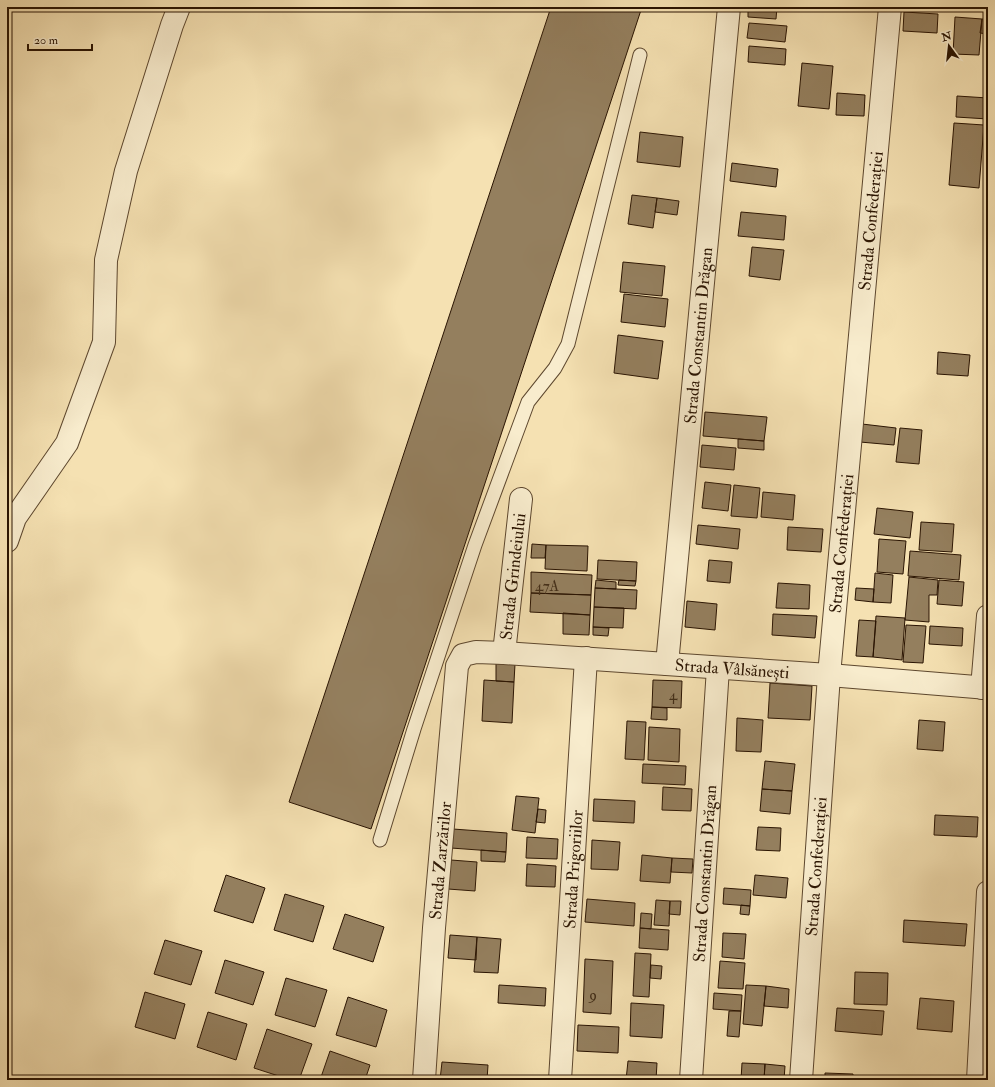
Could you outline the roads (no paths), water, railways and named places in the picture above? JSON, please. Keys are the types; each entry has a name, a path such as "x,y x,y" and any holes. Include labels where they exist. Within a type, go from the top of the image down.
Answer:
{"street":[{"path":"7,541 15,518 67,443 104,342 106,260 123,186 172,25 179,7"},
{"name":"Strada Constantin Drăgan","path":"667,664 729,7"},
{"name":"Strada Confederației","path":"801,1080 829,675 890,7"},
{"name":"Strada Grindeiului","path":"504,653 521,499"},
{"path":"985,688 988,616"},
{"name":"Strada Vâlsănești","path":"470,654 504,653 586,658 829,675 985,688"},
{"name":"Strada Zarzărilor","path":"424,1080 434,928 457,666 470,654"},
{"name":"Strada Prigoriilor","path":"560,1080 586,658"},
{"name":"Strada Constantin Drăgan","path":"691,1080 718,668"},
{"path":"978,1080 988,892"}],"lane":[{"path":"380,840 414,729 476,545 528,402 555,368 568,344 640,55"},
{"path":"444,640 470,654"}]}
